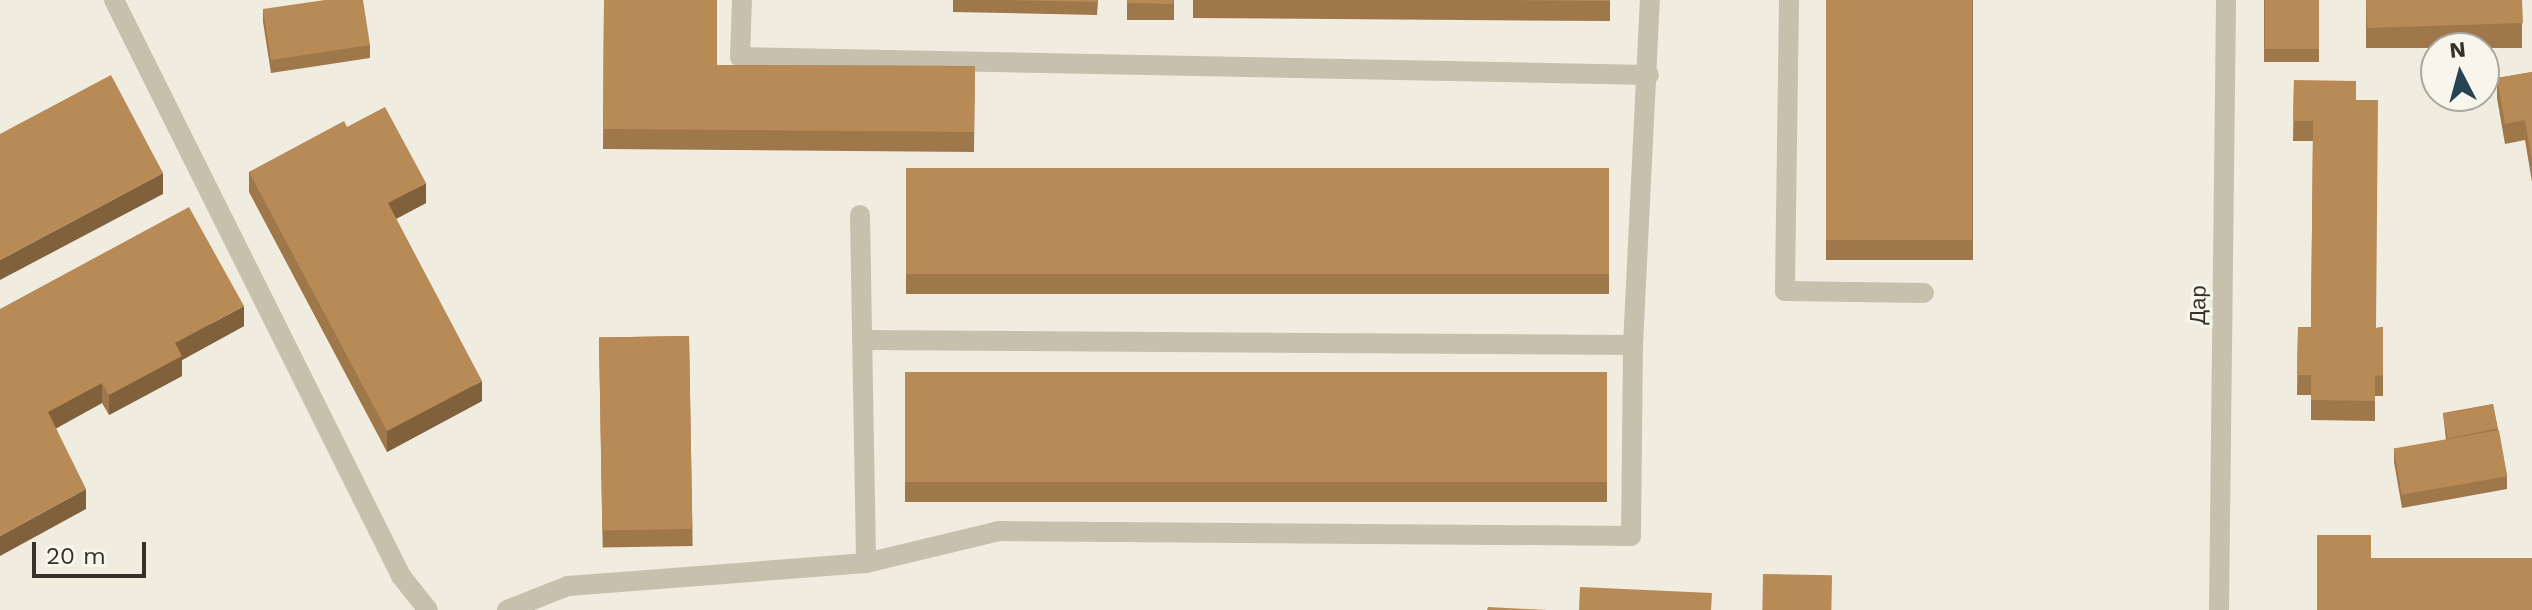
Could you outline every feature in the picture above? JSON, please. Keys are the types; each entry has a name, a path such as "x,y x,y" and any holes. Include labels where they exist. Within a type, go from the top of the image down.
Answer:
{"street":[{"path":"114,0 401,576 428,610"},
{"path":"742,0 740,57 1649,75"},
{"path":"507,610 568,586 866,563 999,531 1631,536 1633,345 1649,75 1650,0"},
{"path":"1789,0 1785,291 1924,293"},
{"name":"Дар","path":"2219,610 2226,0"},
{"path":"860,215 866,563"},
{"path":"862,340 1633,345"}],"building":[{"path":"325,0 363,0 370,45 271,60 263,9"},
{"path":"604,0 717,0 717,65 975,66 974,132 603,129"},
{"path":"1002,0 1097,0 1097,2"},
{"path":"1127,0 1173,0 1173,4 1127,3"},
{"path":"1479,0 1610,0 1610,1"},
{"path":"1826,0 1972,0 1972,240 1826,240"},
{"path":"2265,0 2319,0 2319,49 2265,49"},
{"path":"2366,0 2522,0 2523,23 2367,28"},
{"path":"2532,72 2532,162 2525,120 2505,124 2500,77"},
{"path":"111,75 163,173 0,260 0,134"},
{"path":"2294,80 2356,81 2356,100 2378,100 2376,328 2383,327 2383,375 2375,376 2375,401 2311,400 2311,375 2297,375 2298,327 2311,327 2313,121 2293,121"},
{"path":"385,107 426,183 388,203 482,381 387,431 249,172 344,121 347,127"},
{"path":"906,168 1609,168 1609,274 906,274"},
{"path":"189,207 244,306 175,343 182,356 109,395 102,383 48,412 86,489 0,536 0,309"},
{"path":"689,336 692,529 602,531 599,338"},
{"path":"905,372 1607,372 1607,482 905,482"},
{"path":"2493,404 2498,429 2448,438 2443,414"},
{"path":"2499,430 2507,476 2402,495 2394,449"},
{"path":"2317,535 2371,535 2371,610 2317,610"},
{"path":"2371,558 2532,558 2532,610 2371,610"},
{"path":"1763,574 1832,575 1831,610 1762,610"},
{"path":"1580,587 1712,593 1711,610 1579,610"},
{"path":"1488,607 1547,610 1487,610"}]}
